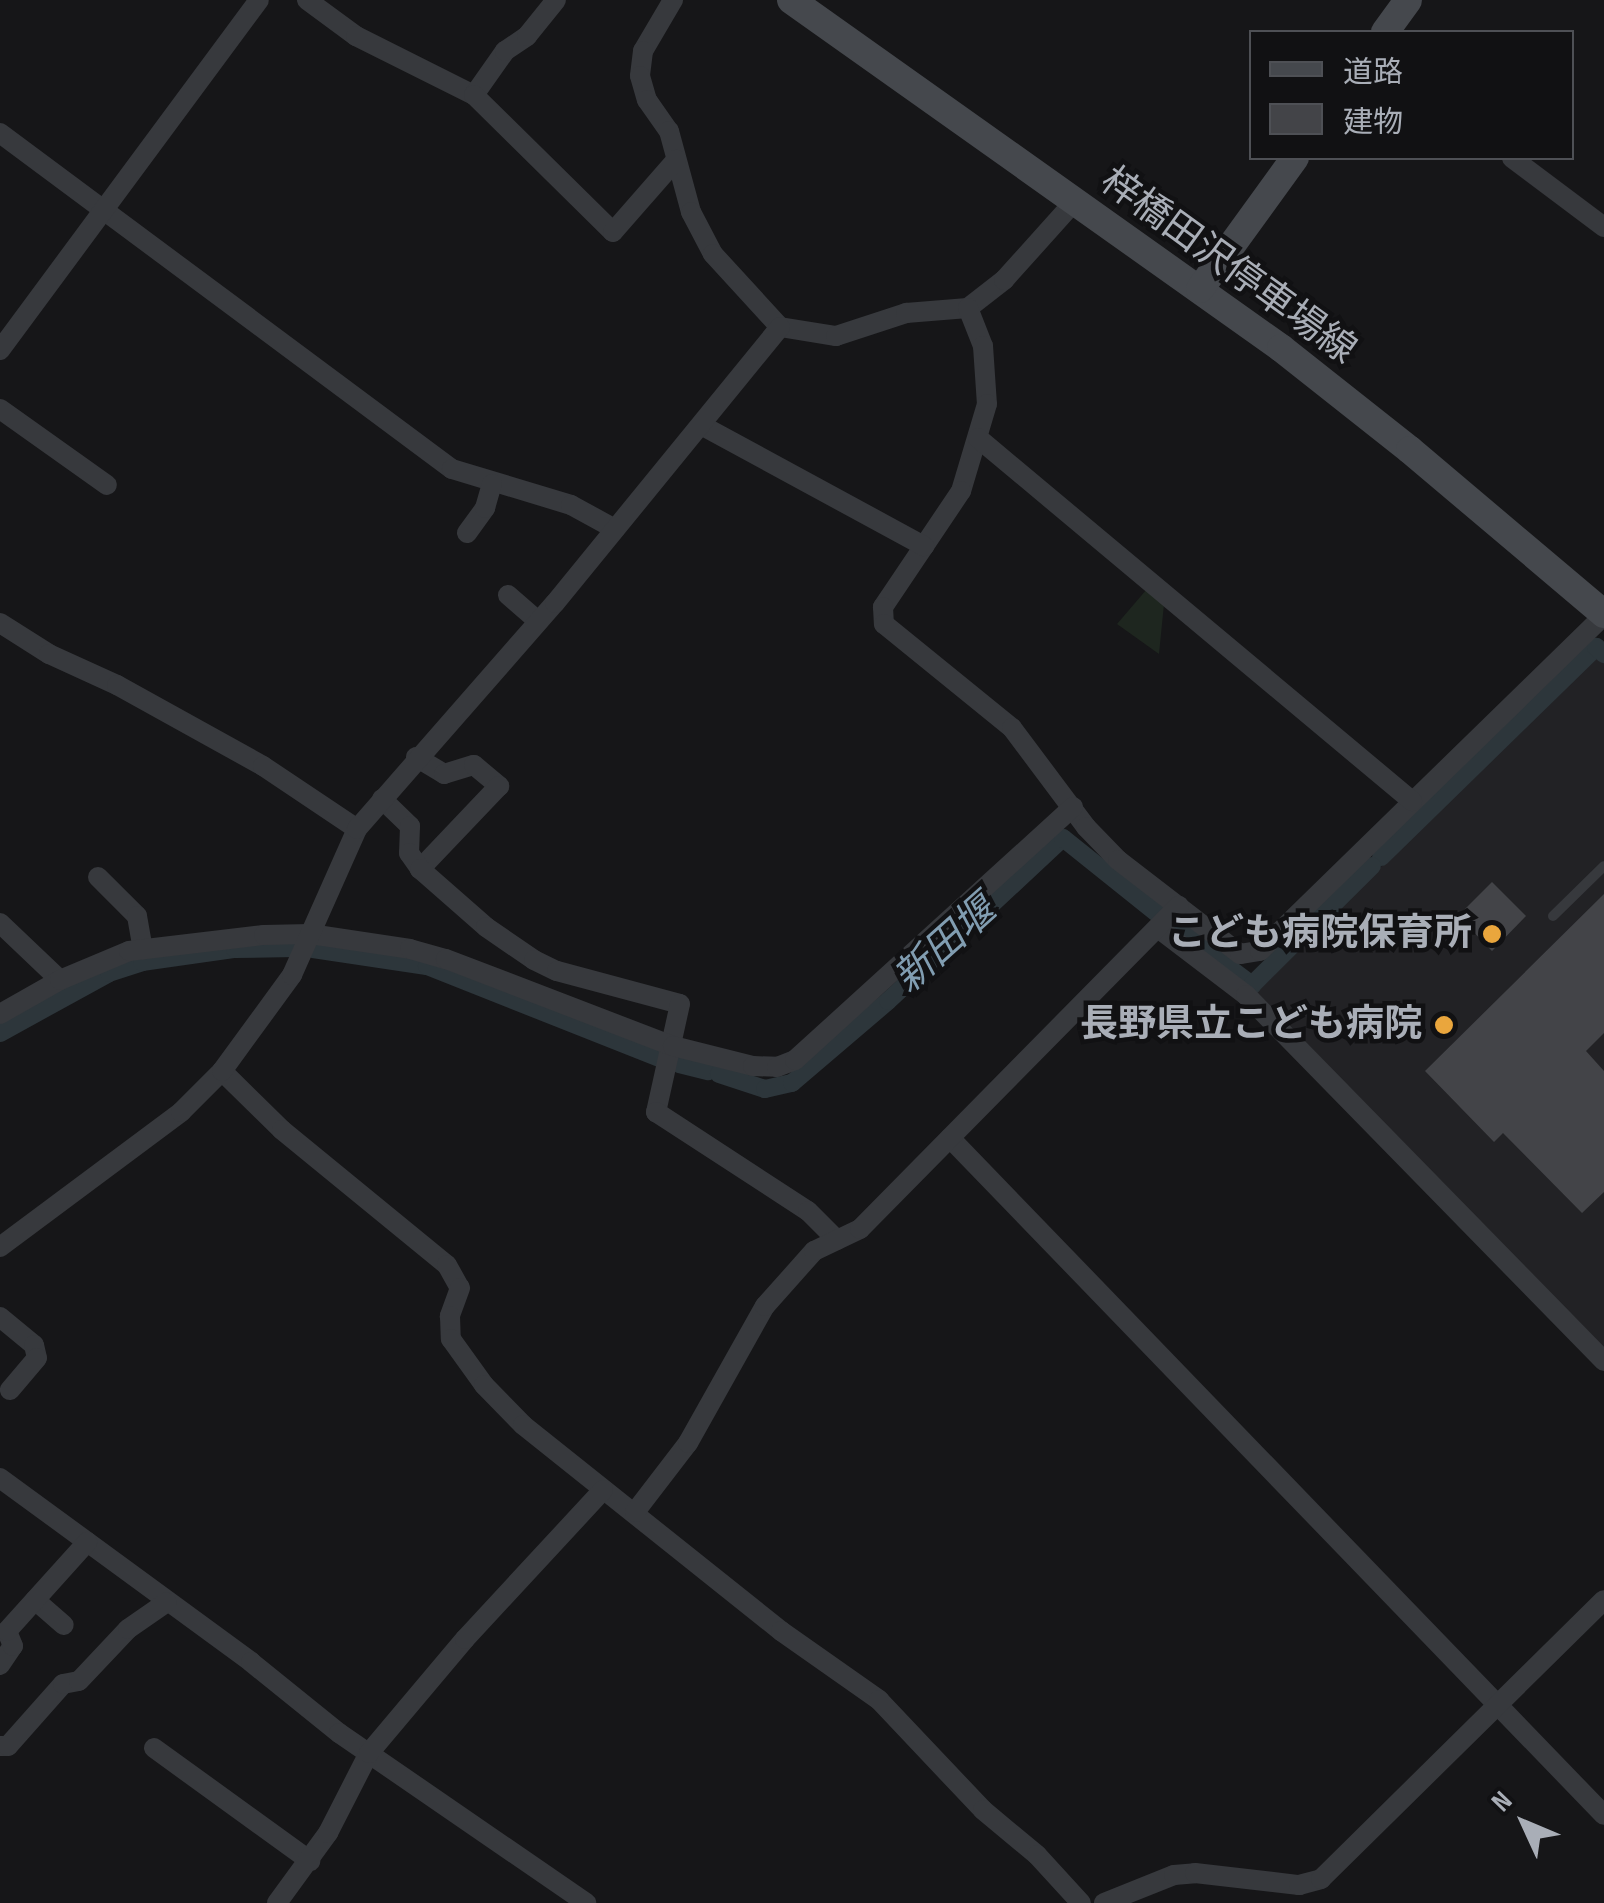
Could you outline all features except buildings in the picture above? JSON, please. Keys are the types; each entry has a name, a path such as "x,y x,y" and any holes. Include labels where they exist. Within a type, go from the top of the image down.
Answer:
{"main road":[{"name":"梓橋田沢停車場線","path":"791,0 1200,289 1410,450 1604,614"},
{"path":"1386,30 1408,0"},
{"path":"1200,289 1294,160"}],"street":[{"path":"0,350 259,0"},
{"path":"307,0 356,36 474,94 613,232 676,160"},
{"path":"474,94 505,50 527,36 556,0"},
{"path":"673,0 644,51 640,76 647,100 668,131 691,212 714,254 780,327 836,336 906,313 968,308 1004,280 1075,200"},
{"path":"0,133 435,458 492,484 571,505 615,529"},
{"path":"1515,160 1604,227"},
{"path":"968,308 983,346 988,380 978,438 961,491 883,607 884,624 1012,728 1072,808 1118,860 1240,954 1260,952 1604,614"},
{"path":"0,1246 182,1112 222,1071 292,975 357,829 538,621 780,327"},
{"path":"0,409 107,484"},
{"path":"701,426 924,546"},
{"path":"978,438 1412,801"},
{"path":"467,533 485,508 492,484"},
{"path":"508,595 538,621"},
{"path":"0,623 49,654 118,685 264,766 357,829"},
{"path":"416,757 444,774 474,765 498,786 420,869"},
{"path":"382,799 410,826 409,853 420,869 474,918 534,960 680,1004 656,1112 808,1211 837,1240"},
{"path":"0,1014 98,962 143,949 264,935 310,934 410,949 446,959 673,1046 753,1066 778,1067 795,1060 1072,808"},
{"path":"98,877 137,916 143,949"},
{"path":"635,1512 688,1443 766,1306 814,1252 860,1229 1178,906"},
{"path":"0,923 60,980"},
{"path":"1158,928 1246,995 1604,1361"},
{"path":"222,1071 282,1130 447,1265 460,1288 450,1316 452,1338 463,1359 522,1425 782,1630 880,1700 984,1810 1037,1855 1082,1903"},
{"path":"950,1138 1604,1815"},
{"path":"0,1317 34,1345 37,1358 10,1390"},
{"path":"0,1478 369,1753 586,1903"},
{"path":"277,1903 310,1860 369,1753 465,1638 604,1490"},
{"path":"0,1665 12,1646 8,1631 87,1542"},
{"path":"35,1600 64,1625"},
{"path":"1104,1903 1174,1875 1196,1873 1313,1884 1604,1600"},
{"path":"0,1746 8,1746 63,1684 79,1681 119,1637 168,1602"},
{"path":"154,1748 310,1860"}],"lane":[{"path":"1553,916 1604,866"}],"shaded area":[{"path":"1147,589 1164,604 1159,654 1117,624"},
{"name":"長野県立こども病院","path":"1599,655 1604,660 1604,1353 1252,992"}],"waterway":[{"name":"新田堰","path":"1381,857 1596,647 1604,654"},
{"name":"新田堰","path":"719,1074 765,1089 792,1083 888,1001 1063,838 1158,914"},
{"name":"新田堰","path":"1173,926 1252,985 1372,866"},
{"name":"新田堰","path":"0,1033 109,973 142,962 235,949 296,948"},
{"name":"新田堰","path":"313,949 427,966 662,1059"},
{"name":"新田堰","path":"679,1064 708,1071"}],"place":[{"name":"こども病院保育所","path":"1492,934"},
{"name":"長野県立こども病院","path":"1444,1025"}]}
